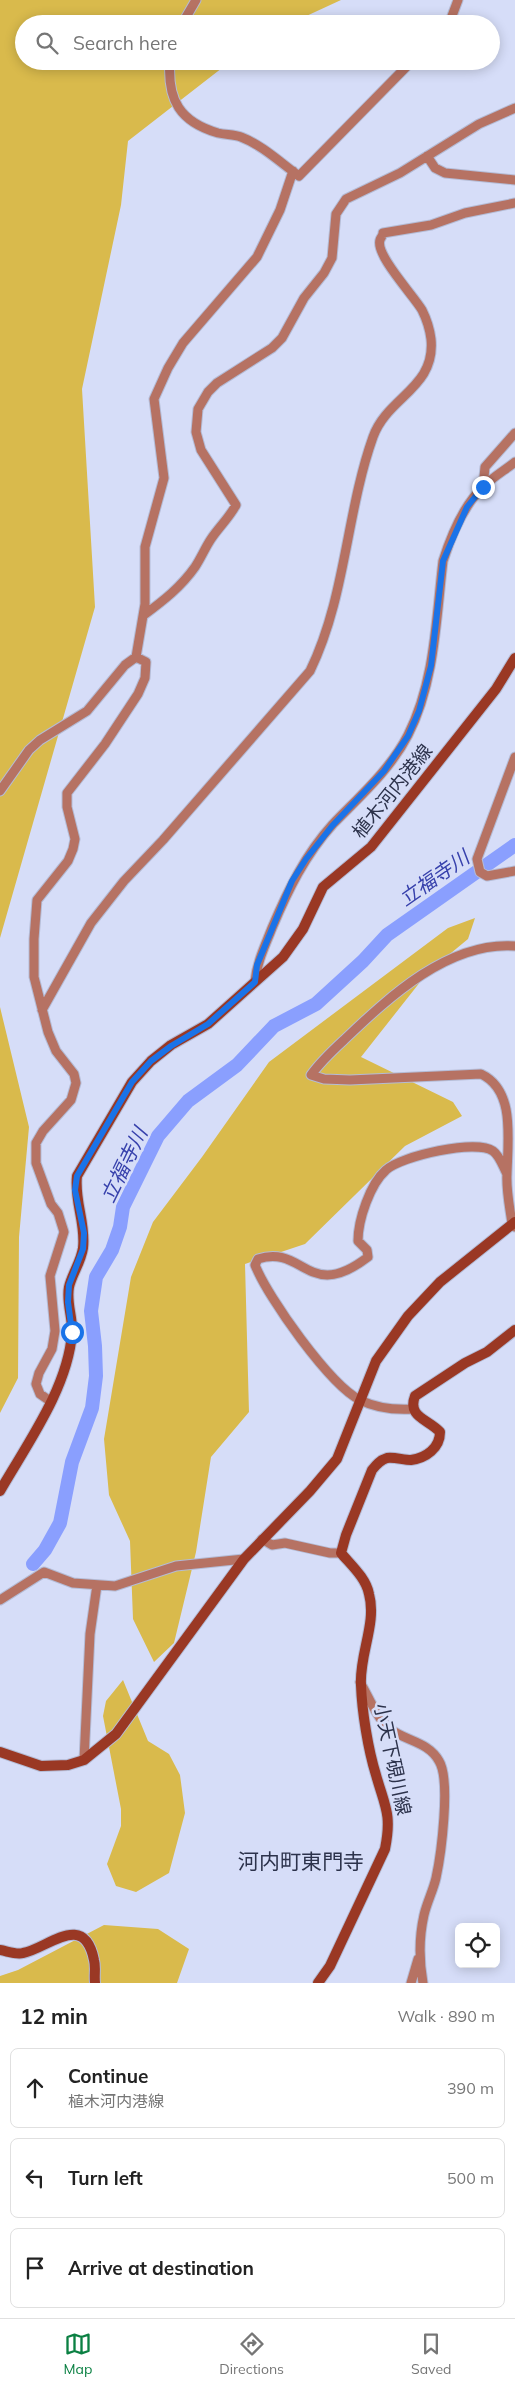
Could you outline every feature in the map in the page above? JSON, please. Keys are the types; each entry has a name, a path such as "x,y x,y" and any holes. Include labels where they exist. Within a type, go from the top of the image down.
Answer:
{"main road":[{"name":"植木河内港線","path":"0,1491 61,1380 72,1332 68,1302 69,1285 83,1249 82,1219 75,1190 77,1176 132,1082 151,1061 171,1046 208,1024 283,956 298,936 323,887 372,847 496,689 515,658"},
{"path":"0,1752 42,1766 68,1765 84,1760 116,1734 244,1559 310,1491 337,1459 376,1361 408,1316 440,1282 514,1225"},
{"path":"341,1553 346,1535 372,1470 378,1462 386,1458 411,1460 423,1456 434,1450 440,1440 440,1432 433,1425 417,1416 413,1410 415,1396 464,1363 487,1352 515,1330"},
{"name":"小天下硯川線","path":"318,1983 330,1966 385,1849 388,1834 388,1808 375,1775 360,1682 370,1612 370,1595 361,1578 341,1553"},
{"path":"0,1950 20,1954 64,1935 76,1935 83,1939 94,1960 96,1983"}],"street":[{"path":"187,15 196,0"},
{"path":"452,15 458,0"},
{"path":"169,70 168,80 178,110 195,125 220,134 239,136 253,142 299,176 403,70"},
{"path":"144,615 165,600 184,581 196,566 210,540 229,519 236,505 201,450 196,432 198,409 208,392 217,383 272,348 282,338 304,298 324,273 332,258 336,214 346,199 400,173 479,124 515,108"},
{"path":"427,156 435,168 444,173 515,180"},
{"path":"0,791 28,750 40,740 87,710 125,665 136,657 144,615 145,547 164,478 154,399 168,368 184,343 257,257 280,210 293,172"},
{"path":"42,1010 91,923 124,881 163,840 310,671 322,646 334,606 362,475 374,436 391,406 417,386 426,373 430,357 431,339 423,312 382,252 380,240 383,233 431,225 465,213 514,204"},
{"path":"483,487 485,467 515,433"},
{"path":"255,982 257,965 292,881 306,859 332,826 384,771 408,736 419,711 431,666 443,561 467,507 483,487 515,462"},
{"path":"50,1401 40,1394 36,1384 39,1373 52,1349 55,1331 50,1276 64,1232 58,1213 51,1204 36,1163 36,1143 43,1131 71,1100 76,1083 74,1074 56,1051 42,1010 34,977 37,900 68,861 73,849 75,839 67,807 67,793 105,744 133,701 145,678 146,662 136,657"},
{"path":"515,757 477,859 480,872 487,876 515,871"},
{"path":"514,1225 507,1174 514,1121 513,1108 505,1087 492,1078 481,1074 350,1080 324,1079 311,1076 322,1059 350,1033 387,1002 428,972 448,961 490,946 515,946"},
{"path":"413,1410 396,1410 360,1400 343,1388 291,1326 261,1280 255,1265 258,1259 269,1256 280,1258 328,1277 354,1268 368,1257 367,1250 358,1240 358,1232 363,1212 372,1190 386,1169 418,1155 435,1150 480,1146 492,1150 507,1174"},
{"path":"262,1539 272,1544 285,1542 330,1553 341,1553"},
{"path":"0,1600 44,1572 68,1582 115,1586 176,1566 244,1559"},
{"path":"84,1760 90,1634 98,1585"},
{"path":"360,1682 384,1723 390,1729 429,1749 440,1762 442,1769 444,1814 442,1847 436,1880 424,1914 420,1954 411,1983"},
{"path":"420,1954 423,1983"}],"shaded area":[{"path":"0,0 341,0 308,15 15,15 15,70 219,70 128,141 121,205 82,389 95,607 0,938"},
{"path":"475,918 468,939 428,972 361,1057 453,1102 462,1116 405,1146 305,1244 245,1264 249,1412 211,1457 196,1552 174,1643 154,1662 133,1619 130,1541 109,1495 104,1439 131,1277 153,1222 202,1157 269,1062 448,928"},
{"path":"0,1007 29,1127 19,1237 18,1378 0,1413"},
{"path":"123,1680 148,1741 169,1754 180,1775 185,1813 169,1873 136,1892 116,1886 107,1864 121,1826 121,1809 103,1716 106,1701"},
{"path":"104,1925 158,1929 189,1949 177,1983 0,1983 0,1976 18,1970"}],"waterway":[{"name":"立福寺川","path":"33,1564 45,1550 60,1523 72,1462 92,1408 96,1376 91,1311 96,1277 112,1250 120,1227 123,1207 158,1136 188,1101 237,1065 274,1026 316,1004 363,961 387,935 515,845"}],"district":[{"name":"河内町東門寺","path":"301,1862"}],"route":[{"path":"72,1332 68,1302 69,1285 83,1249 84,1233 75,1190 77,1176 132,1082 151,1061 171,1046 208,1024 255,982 257,965 292,881 306,859 332,826 376,782 408,736 419,711 431,666 443,561 467,507 483,487"}]}
